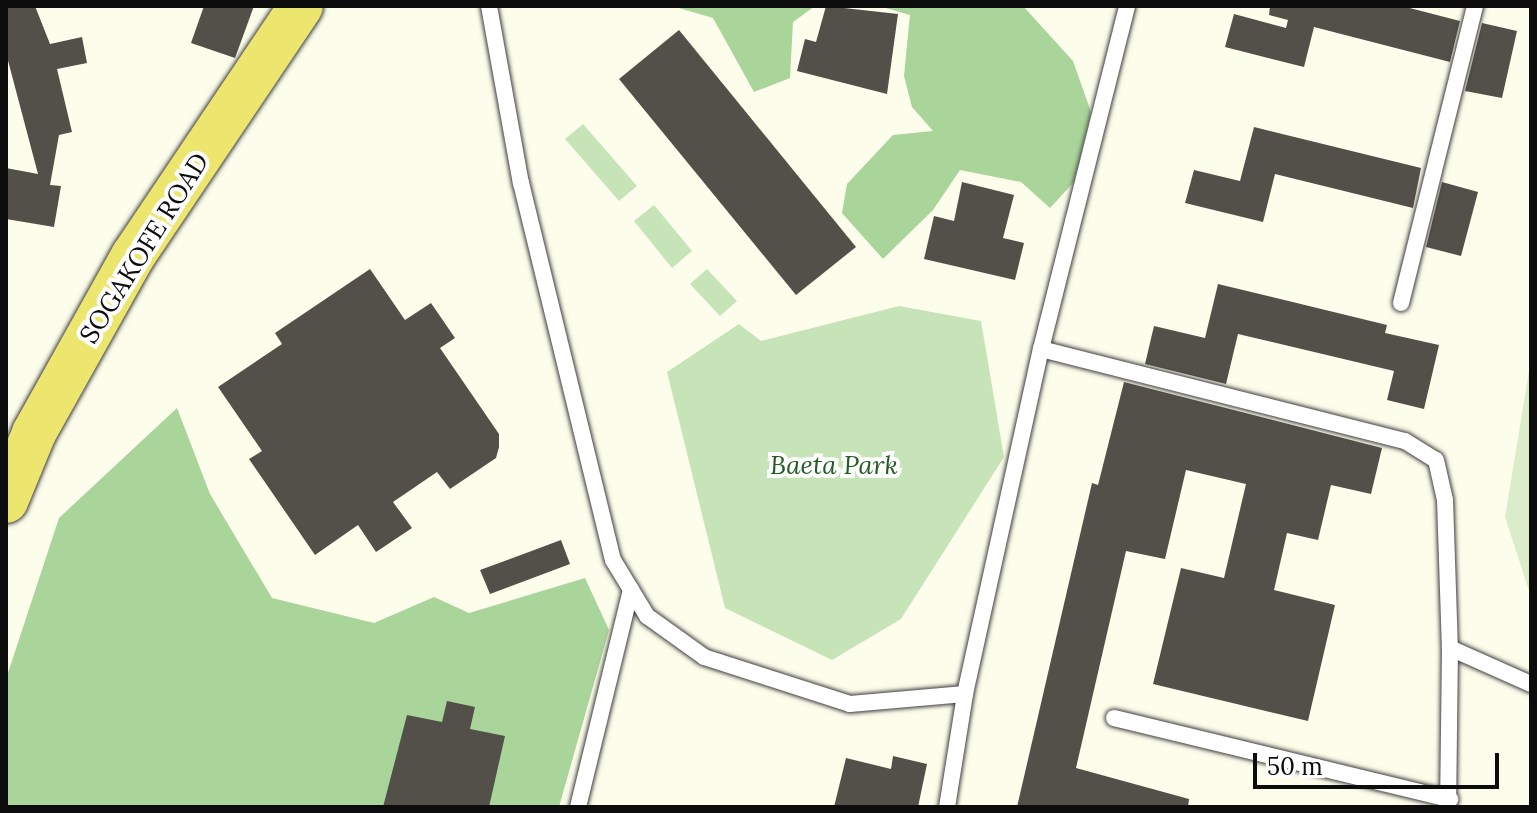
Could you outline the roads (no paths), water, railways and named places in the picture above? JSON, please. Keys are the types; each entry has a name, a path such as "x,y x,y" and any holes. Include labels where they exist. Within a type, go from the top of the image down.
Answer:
{"main road":[{"name":"SOGAKOFE ROAD","path":"6,501 34,433 133,256 301,6"}],"lane":[{"path":"489,6 524,198 613,560 647,616 704,657 850,704 965,694"},
{"path":"947,807 965,694 1041,349 1127,6"},
{"path":"1401,303 1475,6"},
{"path":"1041,349 1405,441 1436,460 1445,500 1450,648 1449,803 1114,718"},
{"path":"578,807 631,589"},
{"path":"1450,648 1531,684"}],"park label":[{"name":"Baeta Park","path":"834,465"}]}
